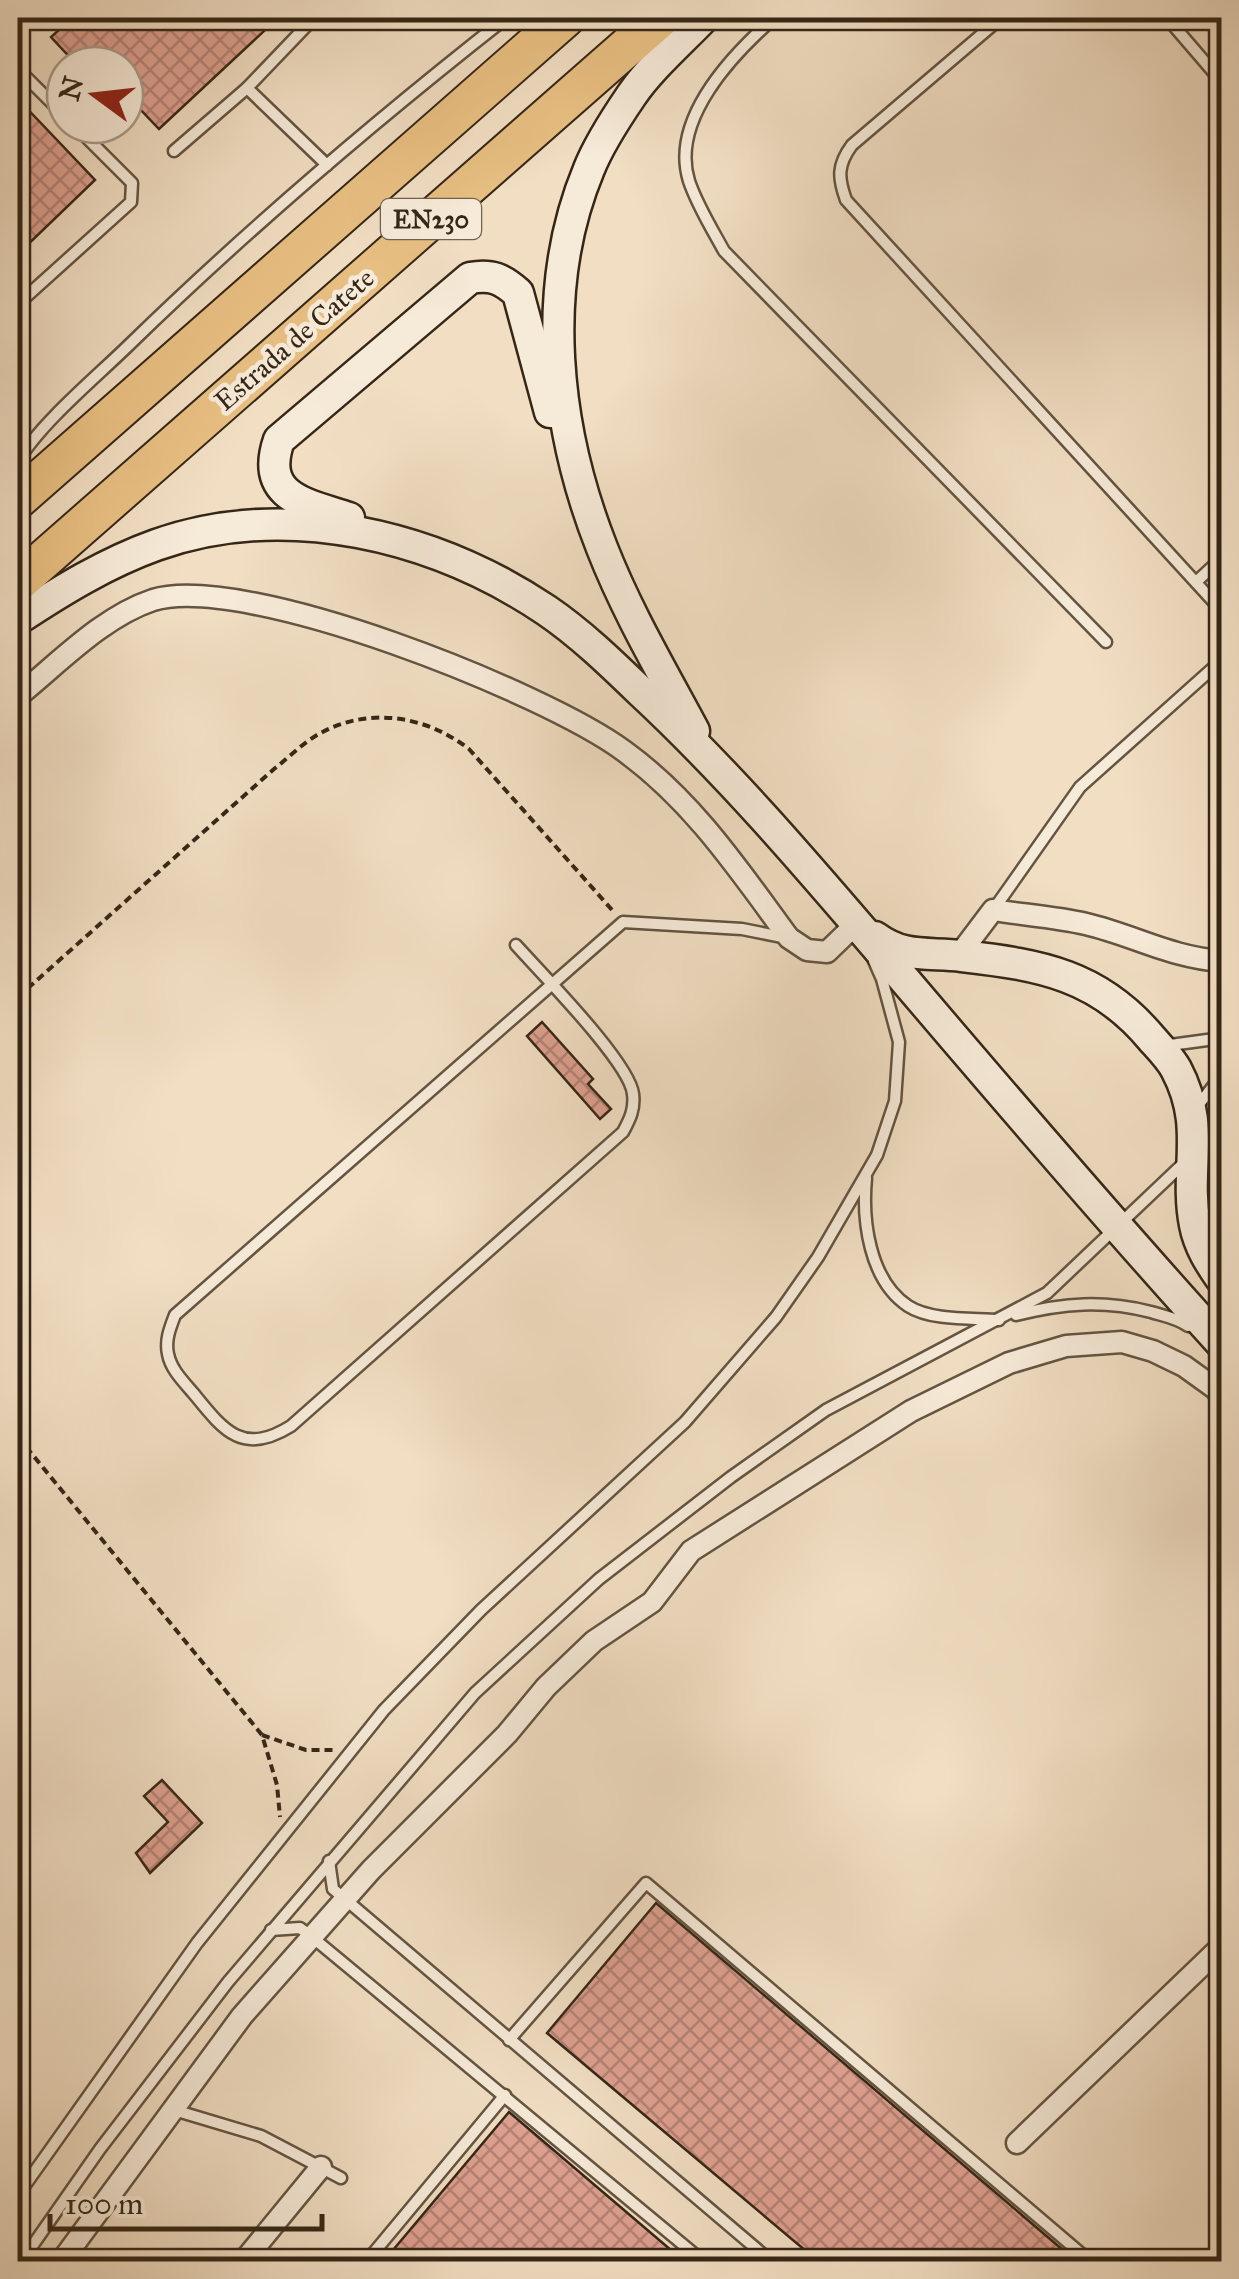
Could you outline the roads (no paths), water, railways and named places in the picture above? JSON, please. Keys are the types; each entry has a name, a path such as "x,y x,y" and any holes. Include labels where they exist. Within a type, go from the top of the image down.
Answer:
{"highway":[{"name":"EN230","path":"18,499 565,18"},
{"name":"Estrada de Catete","path":"18,582 660,18"}],"street":[{"path":"580,484 565,413 557,336 565,248 590,168 633,93 702,18"},
{"path":"705,752 630,612 602,548 549,409 518,294 504,280 488,275 470,278 279,440 274,469 278,485 289,497 408,538 483,572 548,611 584,640 705,752 1222,1347"},
{"path":"18,619 115,561 160,544 208,532 277,524 349,529 483,572"},
{"path":"18,696 116,617 155,600 189,596 304,616 458,665 555,711 622,750 687,804 788,938 807,950 827,952 856,924"},
{"path":"959,955 993,910 1084,923 1165,952 1222,961"},
{"path":"856,924 887,946 920,956 959,955 1070,975 1106,995 1137,1020 1173,1064 1193,1112 1195,1225 1203,1252 1222,1280"},
{"path":"61,2262 242,2016 344,1900 507,1734 546,1686 594,1641 652,1602 691,1551 911,1411 1009,1362 1066,1346 1122,1342 1184,1366 1216,1389 1222,1398"},
{"path":"1017,2143 1222,1946"},
{"path":"243,2262 321,2167"}],"lane":[{"path":"174,151 247,88 314,18"},
{"path":"19,456 195,281 327,165 506,18"},
{"path":"774,18 746,42 705,98 684,154 689,182 724,251 1106,642"},
{"path":"1001,18 852,145 841,159 839,181 846,200 1222,611"},
{"path":"1167,18 1222,82"},
{"path":"18,69 45,96"},
{"path":"247,88 327,165"},
{"path":"18,304 131,202 132,183 94,145"},
{"path":"1196,582 1222,558"},
{"path":"993,910 1080,787 1222,660"},
{"path":"516,945 552,984 627,1073 633,1092 633,1114 623,1132 291,1426 258,1440 240,1438 222,1428 174,1370 168,1353 168,1334 175,1315 552,984 623,922 742,930 788,938"},
{"path":"18,2195 197,1943 384,1710 481,1610 685,1422 776,1317 818,1257 877,1156 895,1101 898,1042 882,980 856,924"},
{"path":"1158,1046 1222,1038"},
{"path":"1193,1112 1222,1075"},
{"path":"21,2262 100,2149 271,1930 475,1693 599,1579 731,1476 826,1410 1047,1293 1196,1152"},
{"path":"867,1172 867,1234 890,1288 908,1306 936,1314 999,1320 1054,1306 1084,1302 1119,1304 1180,1320 1222,1347"},
{"path":"329,1861 333,1889 344,1900 772,2262"},
{"path":"509,2040 646,1883 1091,2262"},
{"path":"271,1930 300,1928 312,1937 704,2262"},
{"path":"366,2262 505,2095"},
{"path":"174,2109 261,2136 341,2178"}]}
